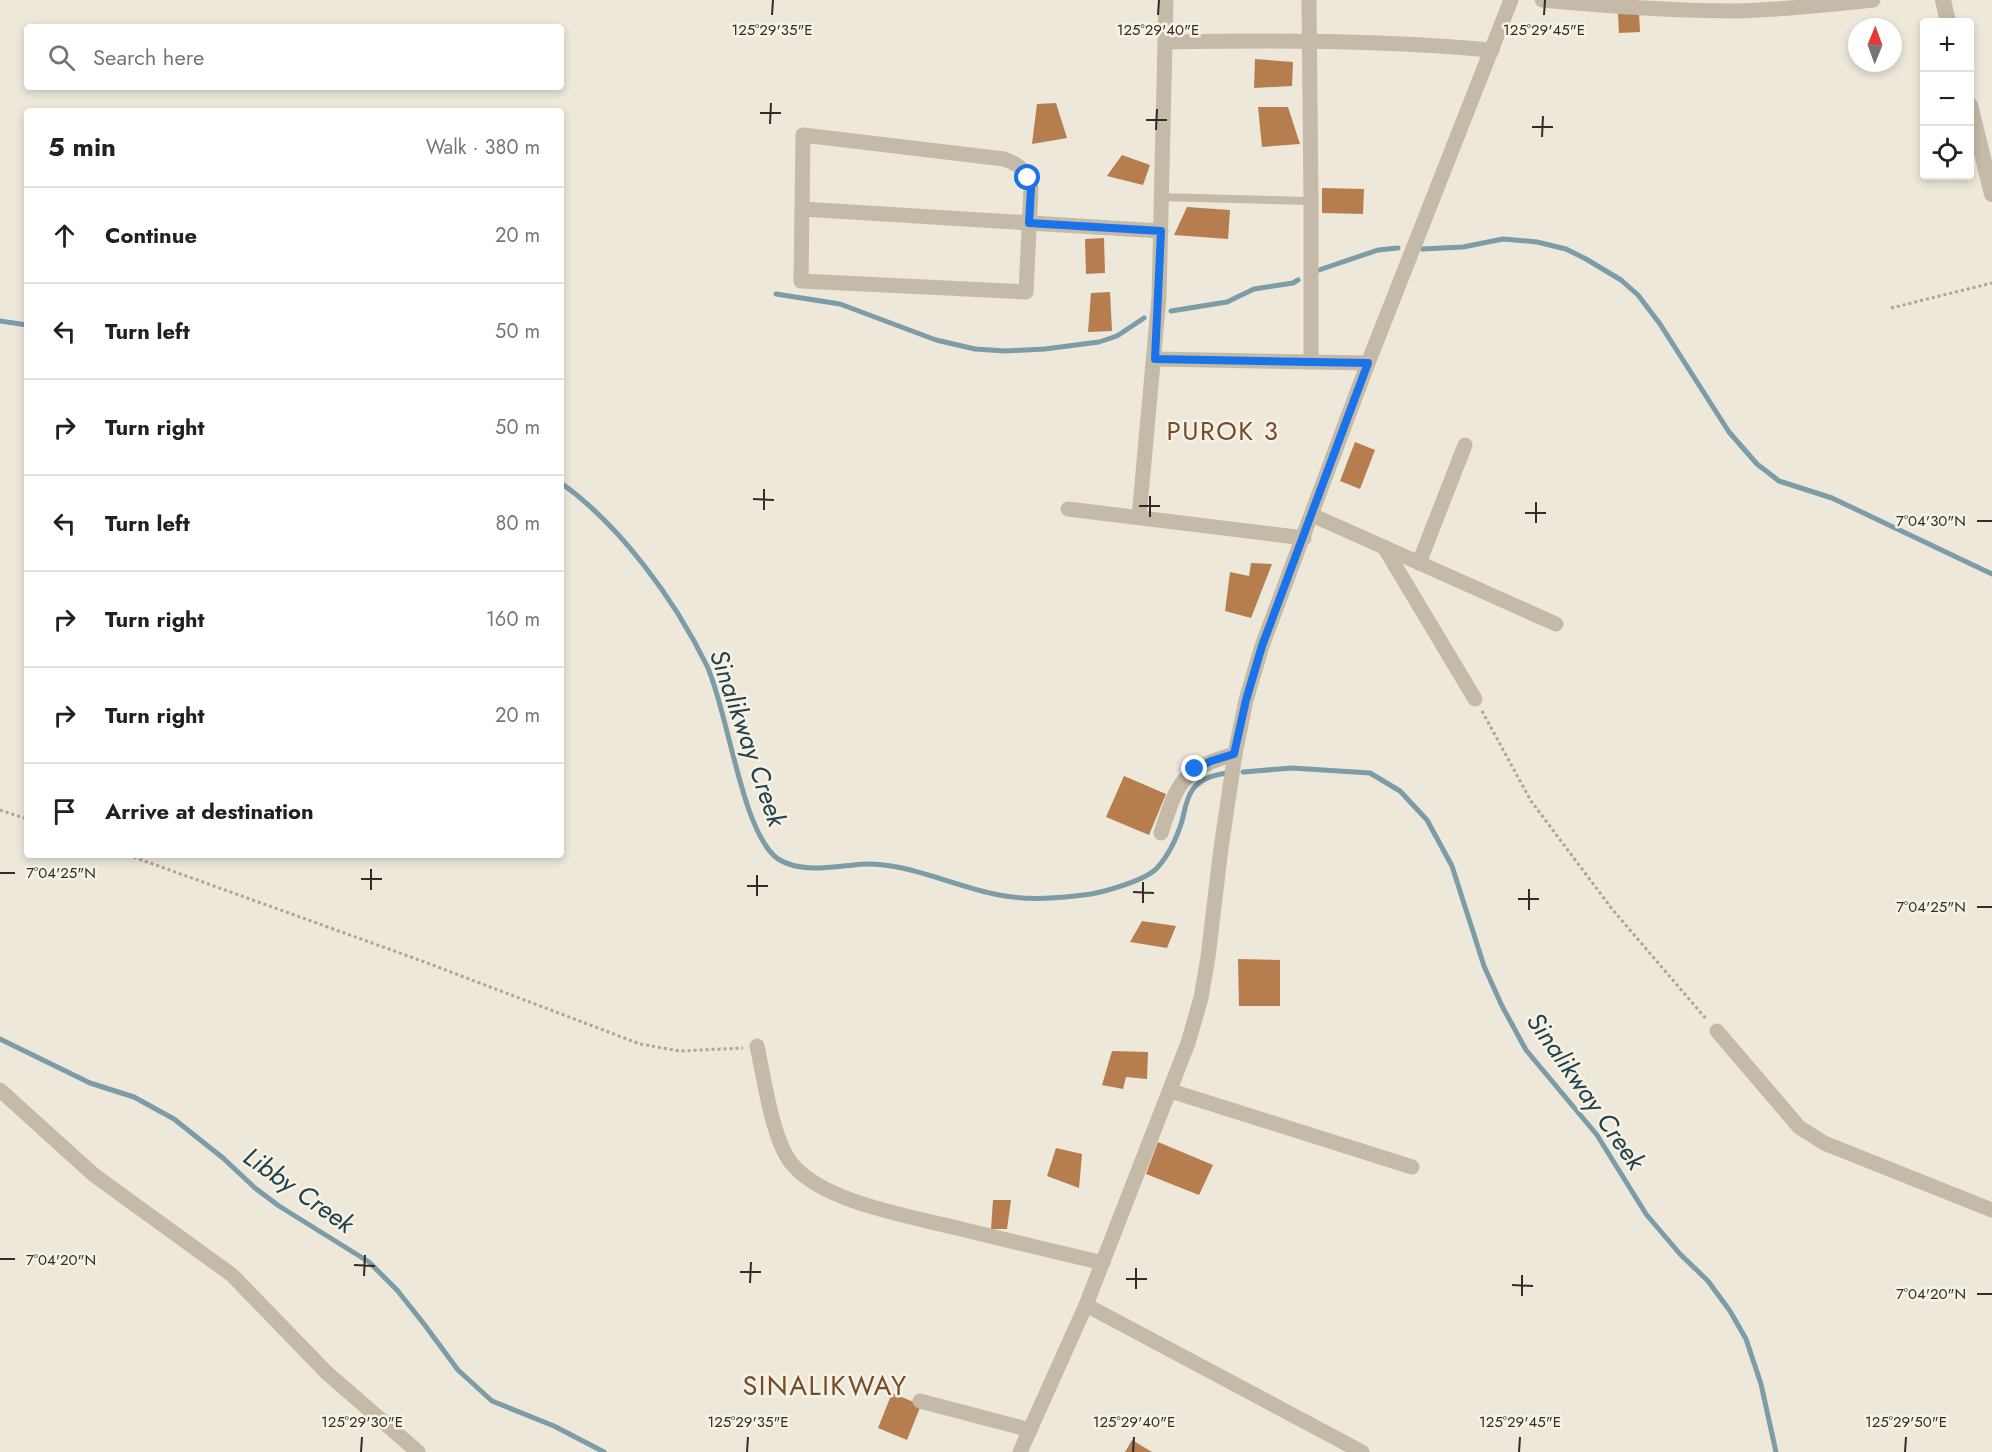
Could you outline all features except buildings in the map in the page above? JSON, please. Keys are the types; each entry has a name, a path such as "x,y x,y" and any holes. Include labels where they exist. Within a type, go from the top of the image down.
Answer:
{"street":[{"path":"1139,518 1155,359 1161,231 1166,0"},
{"path":"1309,0 1311,362"},
{"path":"1020,1452 1086,1305 1188,1043 1201,998 1208,957 1234,754 1246,700 1262,646 1368,363 1511,0"},
{"path":"1542,0 1659,9 1736,11 1798,8 1873,0"},
{"path":"1943,0 1947,18"},
{"path":"1166,42 1310,40 1426,44 1492,50"},
{"path":"1974,121 1992,194"},
{"path":"803,135 1015,162 1023,168 1031,189 1026,292 801,281 802,209 803,135"},
{"path":"802,209 1161,231"},
{"path":"1155,359 1368,363"},
{"path":"1419,563 1465,445"},
{"path":"1068,509 1304,538"},
{"path":"1312,515 1556,624"},
{"path":"1384,547 1475,699"},
{"path":"1161,833 1174,795 1182,780 1195,769 1211,761 1234,754"},
{"path":"1717,1031 1799,1127 1824,1143 1992,1210"},
{"path":"757,1046 782,1145 791,1164 825,1190 868,1206 1103,1263"},
{"path":"0,1090 94,1175 232,1275 327,1373 418,1452"},
{"path":"1171,1091 1412,1167"},
{"path":"1086,1305 1362,1452"},
{"path":"920,1401 1030,1430"}],"lane":[{"path":"1161,196 1311,201"}],"path":[{"path":"1891,308 1992,283"},
{"path":"1475,699 1531,801 1612,909 1717,1031"},
{"path":"0,810 24,818"},
{"path":"136,858 422,961 640,1044 680,1051 727,1050 757,1046"}],"waterway":[{"path":"1422,249 1463,247 1503,239 1537,242 1566,249 1586,259 1621,280 1638,295 1660,324 1729,432 1757,464 1779,481 1832,498 1992,574"},
{"path":"1319,270 1378,250 1398,248"},
{"path":"1171,311 1227,302 1254,289 1293,283 1298,280"},
{"path":"776,294 840,304 936,340 975,349 1005,351 1045,349 1099,342 1117,336 1144,318"},
{"name":"Sinalikway Creek","path":"0,321 24,325"},
{"name":"Sinalikway Creek","path":"564,485 583,500 625,542 679,615 707,666 715,686 745,799 755,825 765,845 778,859 787,863 806,868 865,864 890,866 1011,897 1045,898 1091,894 1136,881 1157,868 1175,839 1187,800 1193,789 1204,780 1227,773"},
{"name":"Sinalikway Creek","path":"1243,772 1292,768 1370,773 1400,791 1427,820 1452,866 1484,966 1526,1050 1597,1135 1646,1214 1680,1254 1708,1281 1730,1311 1746,1339 1761,1384 1776,1452"},
{"name":"Libby Creek","path":"0,1039 90,1083 134,1097 174,1119 279,1206 369,1262 397,1290 458,1370 492,1401 554,1426 604,1452"}],"district":[{"name":"PUROK 3","path":"1223,431"},
{"name":"SINALIKWAY","path":"825,1386"}],"route":[{"path":"1028,178 1031,189 1029,223 1161,231 1155,359 1368,363 1262,646 1246,700 1234,754 1195,769"}]}
